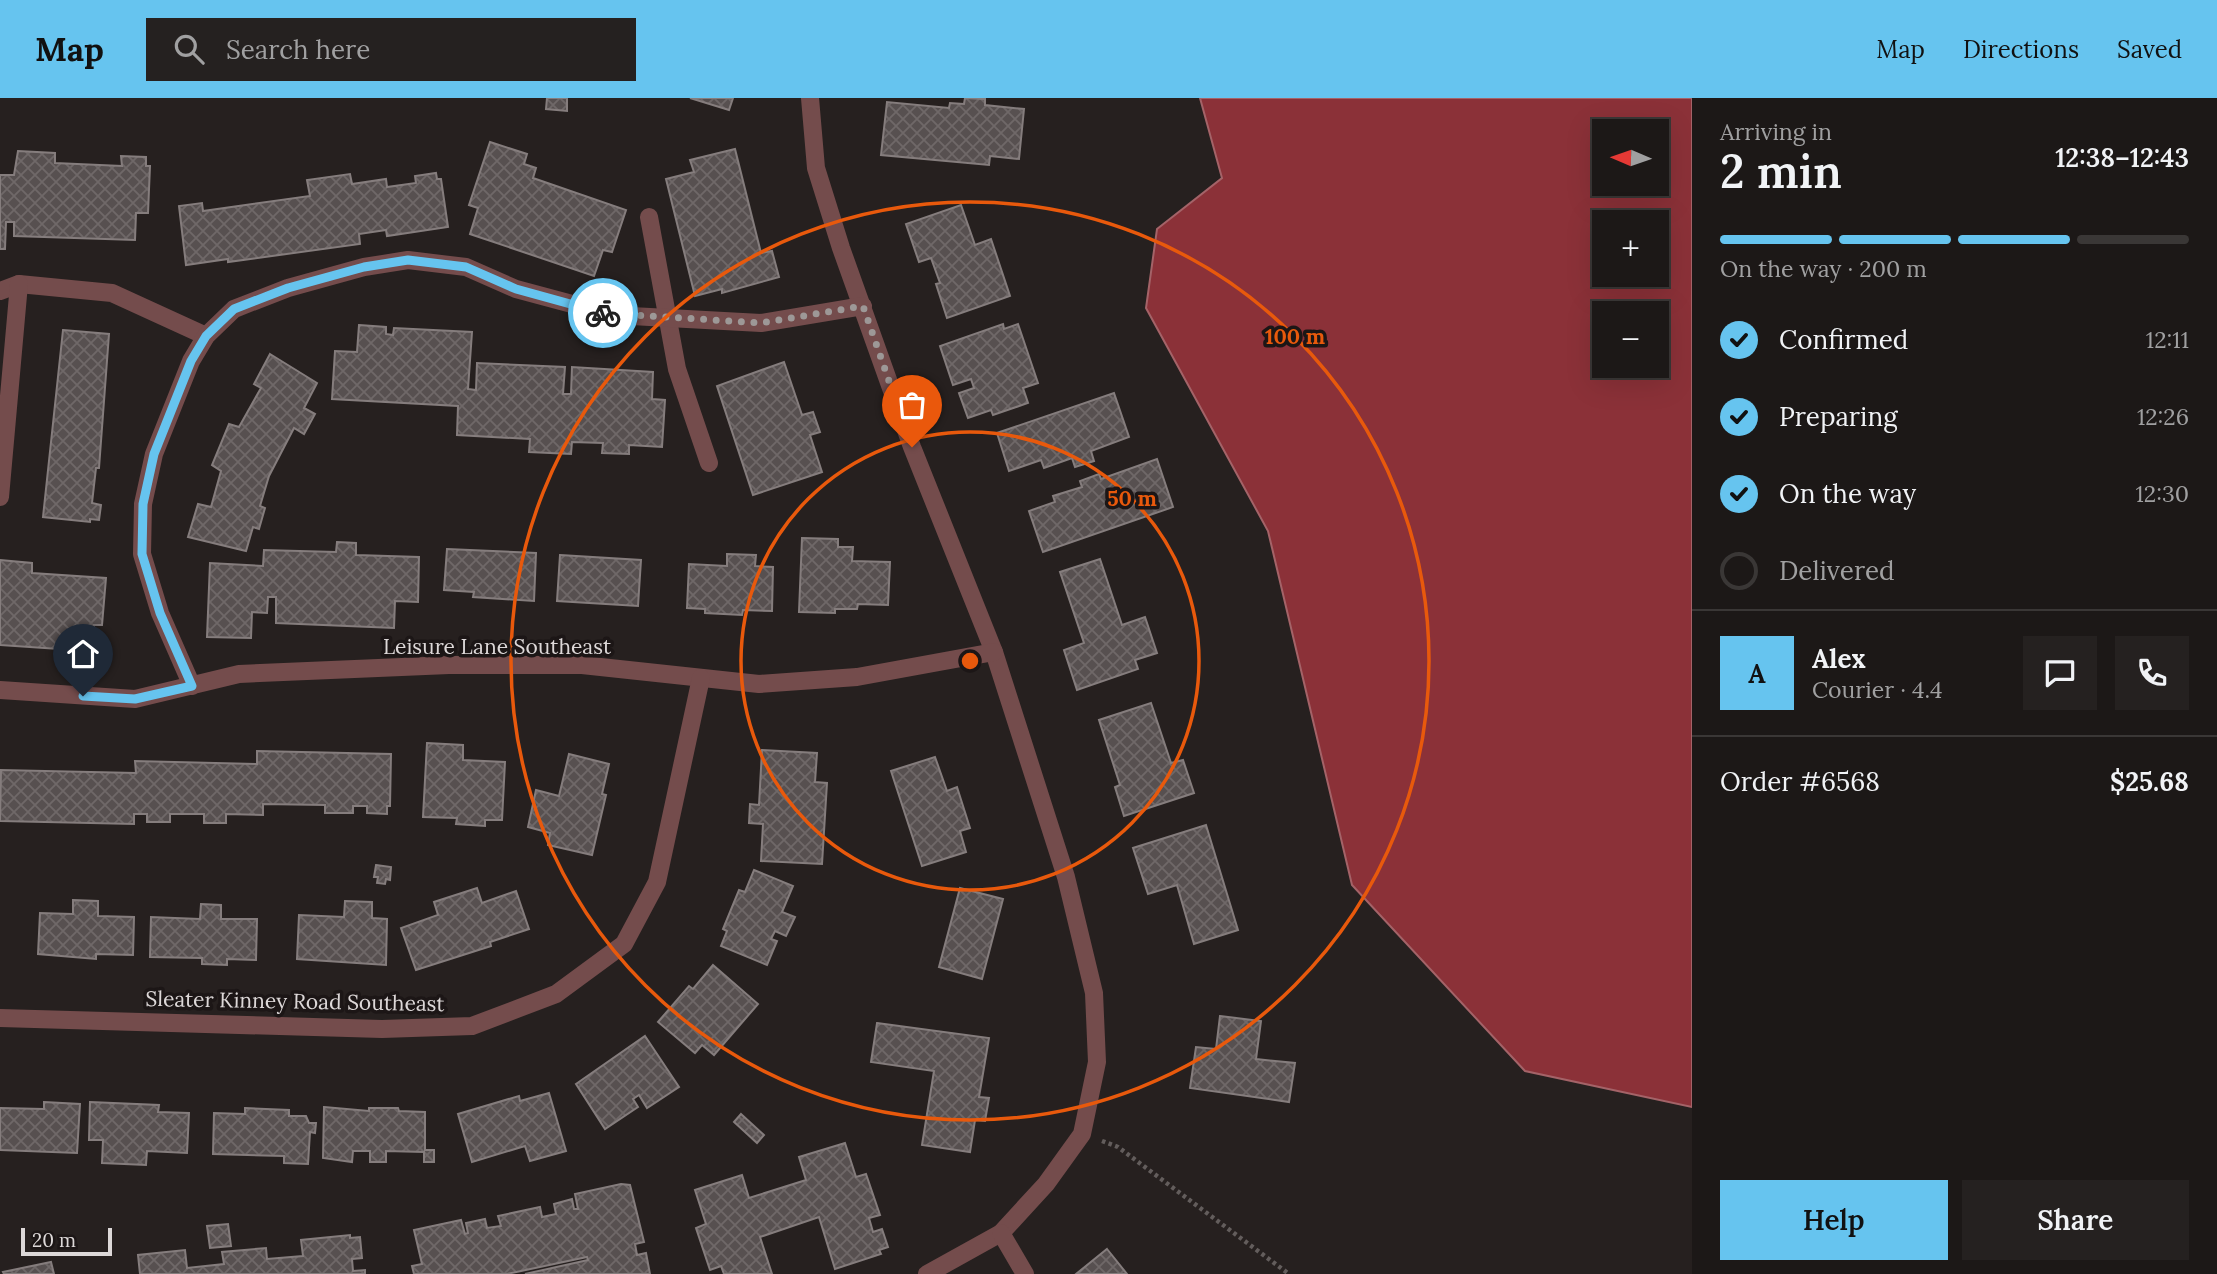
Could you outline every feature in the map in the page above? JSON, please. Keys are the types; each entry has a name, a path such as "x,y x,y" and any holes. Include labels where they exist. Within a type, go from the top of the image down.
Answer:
{"street":[{"path":"810,98 816,168 912,447 994,652 1066,877 1094,993 1097,1062 1082,1134 1046,1184 1000,1233 928,1274"},
{"path":"649,217 677,369 709,463"},
{"path":"192,686 160,613 142,554 143,504 154,454 191,361 206,336 234,309 288,288 364,267 408,260 466,267 516,289 563,304 613,315 761,323 863,306"},
{"path":"0,291 19,284 112,293 206,336"},
{"path":"0,497 19,284"},
{"name":"Leisure Lane Southeast","path":"0,690 135,699 239,674 449,664 582,665 759,684 857,677 994,652"},
{"name":"Sleater Kinney Road Southeast","path":"0,1018 382,1029 472,1026 556,994 624,944 657,882 701,678"},
{"path":"1000,1233 1025,1274"}],"path":[{"path":"1082,1134 1118,1147 1289,1274"}],"shaded area":[{"path":"1200,98 1692,98 1692,1107 1525,1071 1352,885 1268,531 1146,308 1157,229 1222,178"}],"building":[{"path":"547,98 567,98 567,111 546,109"},
{"path":"690,98 733,98 729,110"},
{"path":"965,98 985,99 985,105 1024,109 1019,159 990,156 989,165 881,155 887,102 949,108 950,103 964,104"},
{"path":"490,142 527,154 524,164 536,168 533,178 626,210 612,252 603,250 594,276 470,234 478,208 469,205"},
{"path":"735,149 761,253 772,251 779,277 722,293 722,289 695,296 666,179 694,172 690,160"},
{"path":"18,151 55,153 55,163 122,166 121,156 146,157 146,166 150,166 148,213 136,213 135,240 14,236 14,222 6,222 5,249 0,249 0,175 14,175"},
{"path":"436,173 437,179 441,179 448,227 387,236 386,230 359,234 360,244 186,265 179,206 202,203 203,211 310,196 307,180 350,174 352,184 386,179 387,187 416,183 415,176"},
{"path":"961,205 975,245 991,239 1010,296 947,318 936,284 940,283 931,258 919,262 906,224"},
{"path":"1003,324 1004,329 1018,324 1038,383 1023,388 1028,403 993,415 991,410 968,418 959,393 974,388 971,379 953,385 940,346"},
{"path":"359,325 386,327 386,334 393,335 394,328 472,332 468,389 476,390 477,363 565,367 563,394 571,394 572,367 653,372 652,399 665,400 662,447 629,445 629,454 602,453 603,443 572,442 571,454 529,452 530,439 457,435 458,406 332,399 335,351 357,352"},
{"path":"63,330 109,334 99,468 96,468 92,503 101,505 99,520 90,519 90,522 43,517"},
{"path":"270,354 317,383 304,408 315,414 304,434 294,428 269,476 260,506 265,508 259,529 253,527 246,551 188,537 198,504 211,507 221,471 212,465 229,424 239,427 261,388 254,384"},
{"path":"784,362 802,415 813,412 820,432 810,435 822,472 753,495 717,386"},
{"path":"1114,393 1129,437 1091,451 1094,461 1075,467 1072,458 1044,468 1041,460 1009,471 997,433"},
{"path":"1157,459 1173,507 1043,552 1029,511 1055,502 1053,496 1082,487 1080,481 1099,474 1101,479"},
{"path":"802,538 838,539 838,547 853,547 852,561 890,562 888,605 858,604 857,609 835,609 835,613 799,612"},
{"path":"337,542 356,543 356,555 419,557 418,602 395,601 394,628 276,623 276,597 268,597 267,613 252,612 251,638 207,637 210,563 263,566 264,550 336,552"},
{"path":"447,549 536,553 534,601 473,597 474,592 444,590"},
{"path":"727,554 756,555 755,566 773,567 772,611 743,610 742,615 705,613 705,609 687,608 689,564 727,566"},
{"path":"560,555 641,560 638,606 557,601"},
{"path":"1100,559 1122,625 1145,617 1157,653 1135,660 1138,669 1077,690 1064,650 1084,643 1060,572"},
{"path":"0,560 32,563 32,573 106,578 102,625 94,625 93,638 88,638 88,651 0,645"},
{"path":"1151,703 1171,763 1183,760 1194,793 1124,816 1115,787 1120,785 1099,720"},
{"path":"427,743 463,745 463,760 505,762 502,820 485,820 485,826 456,824 457,818 423,817"},
{"path":"762,750 817,753 815,782 827,783 822,864 761,861 763,824 749,823 750,804 759,805"},
{"path":"257,751 391,754 390,806 387,806 387,814 367,813 367,806 353,806 353,813 325,813 325,805 263,804 263,815 226,814 226,823 204,823 204,814 170,814 170,822 147,822 147,814 134,814 134,824 0,821 1,770 136,773 135,761 257,764"},
{"path":"569,754 609,764 602,794 606,795 592,855 548,845 550,833 528,827 536,790 559,796"},
{"path":"935,757 947,791 957,787 970,828 960,831 966,852 922,866 891,771"},
{"path":"1206,825 1238,930 1194,944 1177,885 1148,894 1133,848"},
{"path":"376,865 391,867 390,880 386,879 385,884 377,883 378,877 374,877"},
{"path":"754,870 793,886 782,912 795,917 786,936 775,931 771,939 777,941 767,965 721,946 727,931 723,929 739,890 745,892"},
{"path":"477,888 482,903 516,891 529,929 490,942 491,946 416,970 401,928 438,915 434,902"},
{"path":"960,888 1003,899 982,979 939,967"},
{"path":"73,900 98,901 98,916 134,917 133,955 96,954 96,959 38,954 40,913 73,914"},
{"path":"345,901 372,902 372,918 387,919 386,965 297,959 299,915 344,917"},
{"path":"201,904 221,905 221,919 257,919 256,960 227,959 227,965 202,964 202,958 150,957 151,917 200,919"},
{"path":"713,965 758,1004 714,1055 702,1045 695,1053 658,1022 689,986 693,989"},
{"path":"1220,1016 1261,1021 1256,1059 1295,1063 1289,1102 1190,1088 1196,1047 1216,1049"},
{"path":"877,1023 989,1038 979,1097 989,1098 985,1121 975,1120 970,1152 922,1145 934,1071 871,1062"},
{"path":"645,1036 679,1087 647,1108 639,1095 633,1099 638,1107 605,1129 576,1084"},
{"path":"549,1093 566,1151 530,1161 525,1146 472,1162 458,1114 519,1096 520,1101"},
{"path":"44,1102 80,1104 77,1153 0,1150 0,1108 44,1109"},
{"path":"90,1102 159,1105 158,1112 189,1113 187,1153 147,1151 146,1165 102,1163 103,1140 89,1140"},
{"path":"324,1107 369,1111 369,1108 398,1108 399,1111 425,1112 425,1150 434,1150 434,1162 424,1162 424,1152 386,1151 386,1162 370,1162 370,1151 353,1151 352,1162 323,1158"},
{"path":"245,1108 289,1110 289,1116 306,1116 309,1123 316,1123 315,1133 310,1132 308,1164 284,1163 284,1156 213,1154 214,1113 245,1114"},
{"path":"741,1114 764,1135 757,1143 734,1122"},
{"path":"845,1143 856,1177 866,1174 880,1215 869,1218 873,1232 882,1229 888,1247 879,1250 881,1254 835,1269 819,1217 760,1237 772,1274 724,1274 721,1266 710,1270 696,1228 706,1224 695,1190 742,1175 749,1198 806,1180 799,1157"},
{"path":"621,1184 630,1185 644,1242 635,1244 637,1255 646,1253 650,1274 525,1274 588,1260 587,1257 507,1274 414,1274 412,1266 422,1264 414,1230 461,1220 465,1234 468,1233 466,1223 485,1219 487,1228 501,1226 498,1216 540,1207 542,1217 556,1214 554,1204 572,1199 574,1209 578,1209 575,1194"},
{"path":"228,1224 231,1246 210,1248 207,1226"},
{"path":"350,1235 350,1238 360,1237 362,1258 352,1259 353,1271 365,1270 365,1274 140,1274 138,1255 185,1250 187,1268 224,1264 222,1252 266,1248 267,1259 303,1256 301,1240"},
{"path":"1107,1249 1127,1274 1076,1274"},
{"path":"51,1262 54,1274 3,1272"}],"way so far":[{"path":"603,313 761,323 863,306 912,447"}],"route":[{"path":"83,696 135,699 192,686 160,613 142,554 143,504 154,454 191,361 206,336 234,309 288,288 364,267 408,260 466,267 516,289 603,313"}]}
